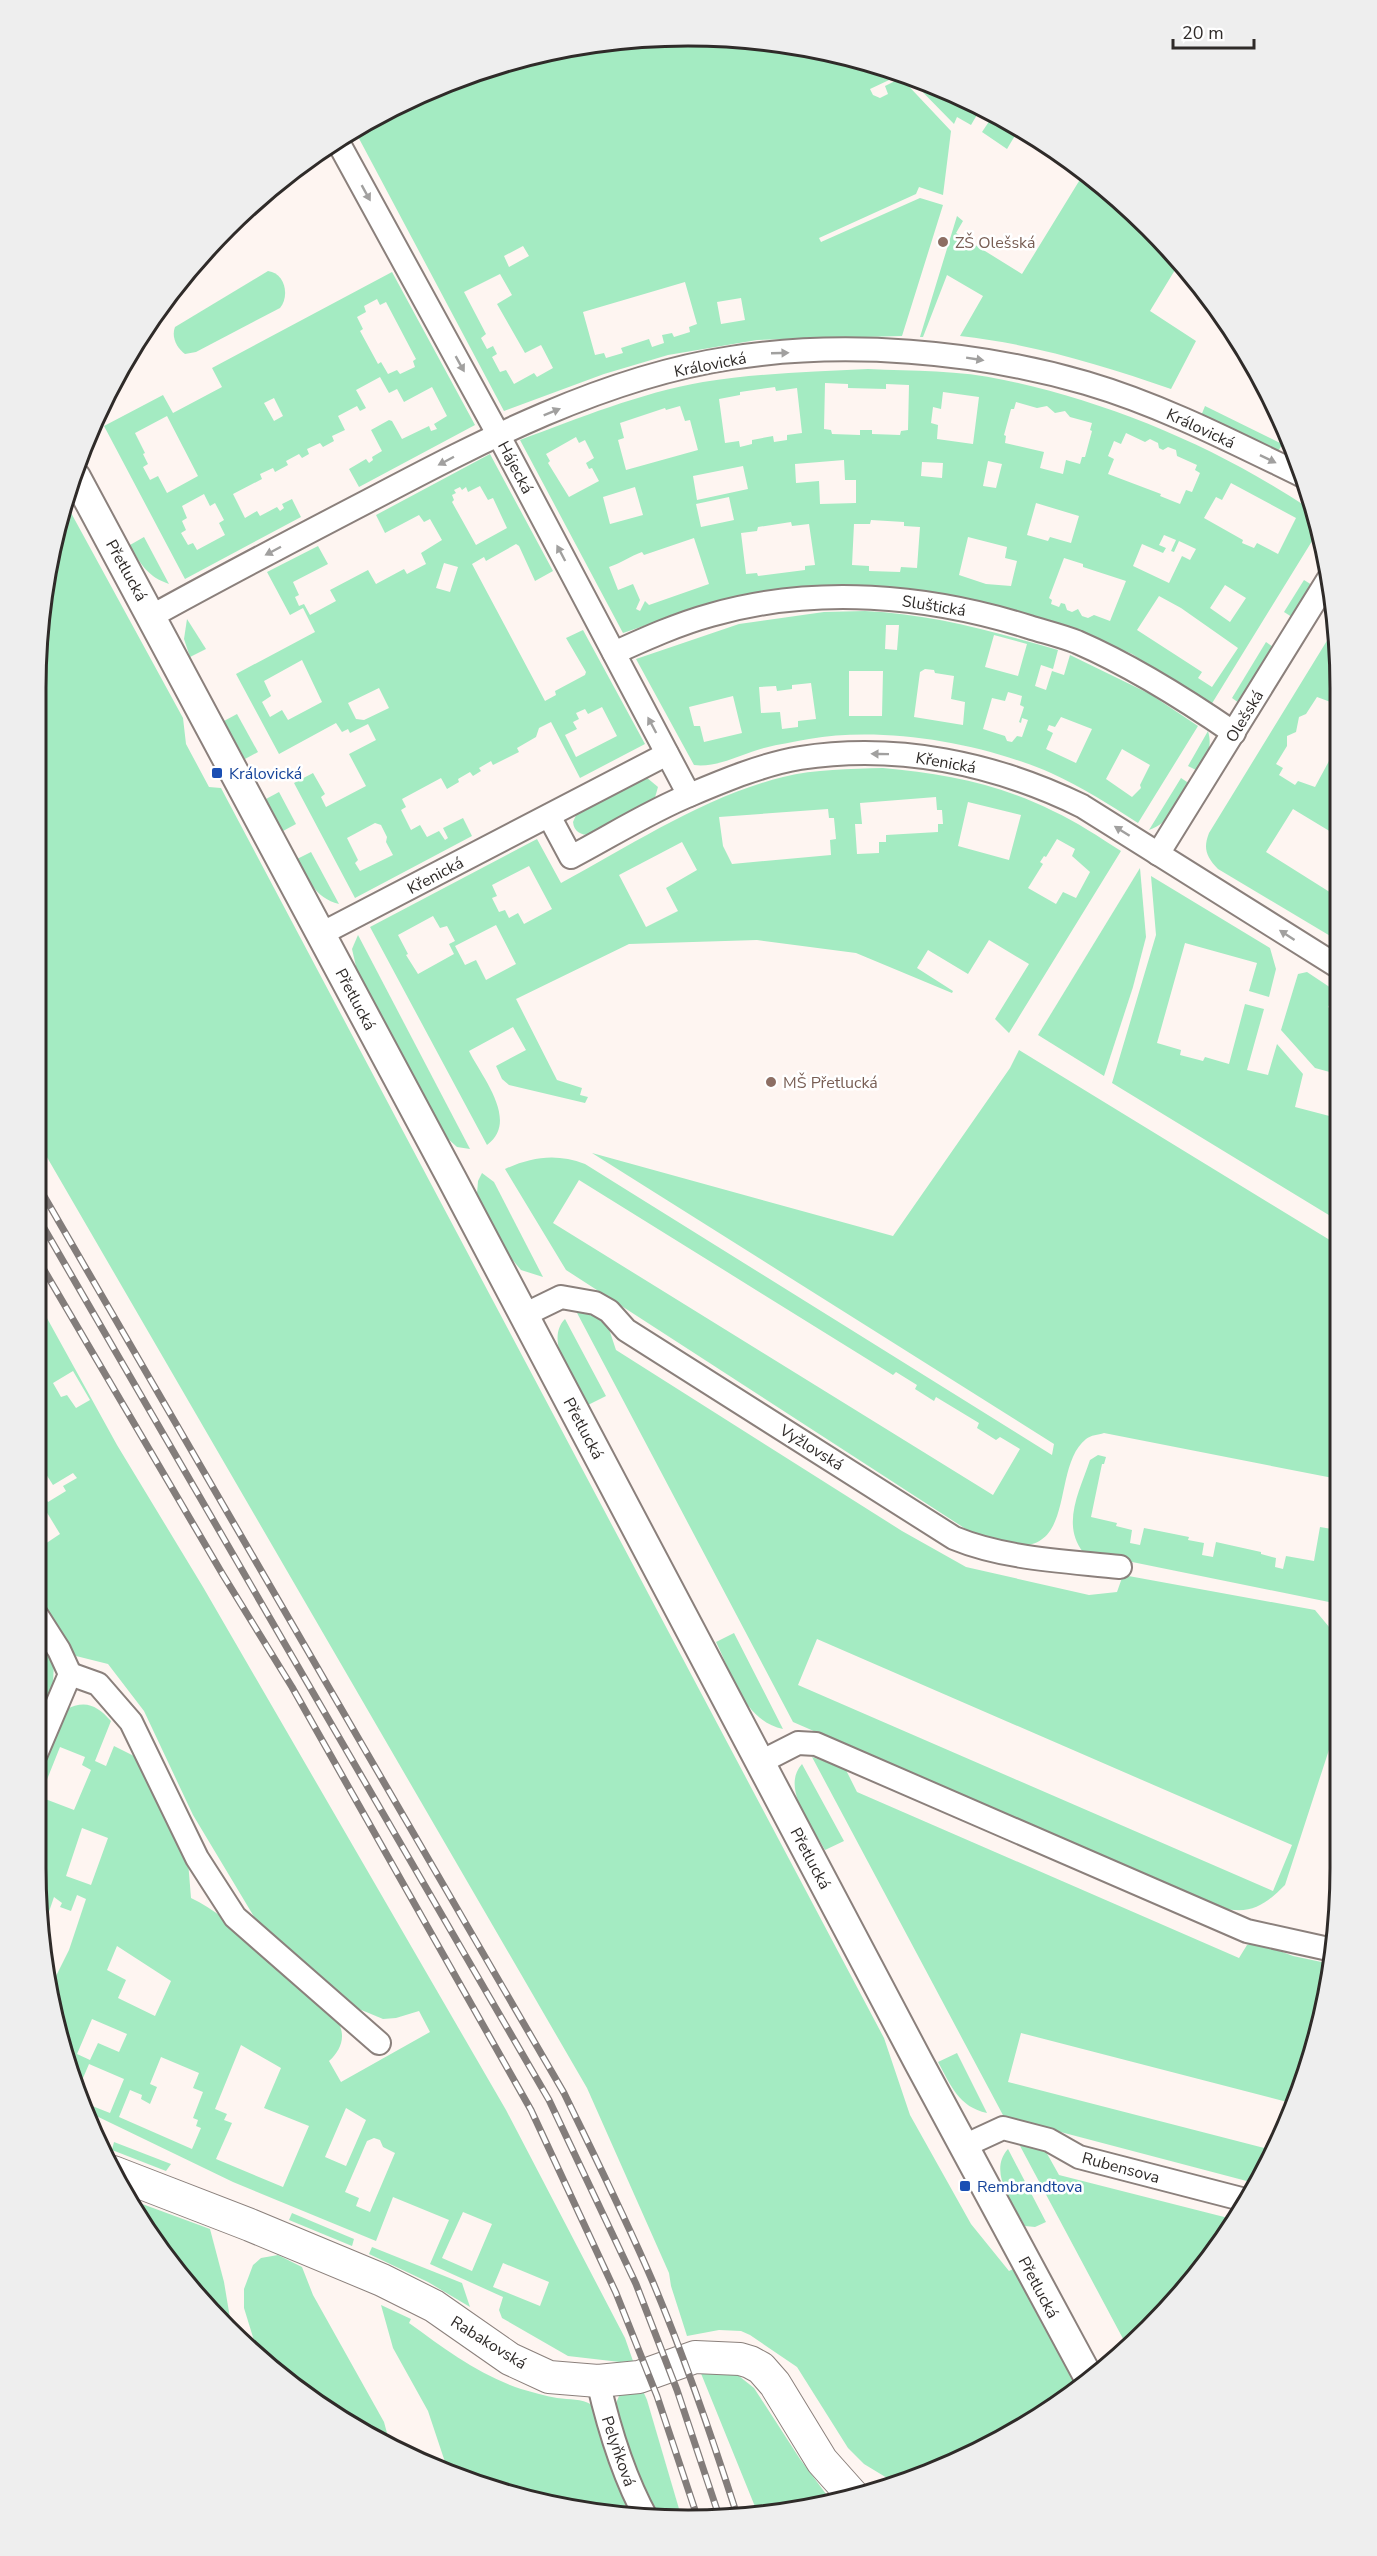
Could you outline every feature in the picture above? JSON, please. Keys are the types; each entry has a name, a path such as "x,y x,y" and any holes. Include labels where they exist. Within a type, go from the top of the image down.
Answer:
{"main road":[{"name":"Rabakovská","path":"127,2178 382,2280 434,2306 510,2359 549,2378 598,2381 639,2377 695,2357 740,2359 750,2362 761,2368 775,2384 822,2461 848,2490"}],"street":[{"name":"Hájecká","path":"342,149 498,434 689,795"},
{"name":"Královická","path":"152,616 498,434 604,393 668,372 709,362 767,354 838,351 910,352 1022,367 1086,384 1158,408 1292,472"},
{"name":"Přetlucká","path":"80,485 1086,2372"},
{"name":"Olešská","path":"1158,854 1322,589"},
{"name":"Sluštická","path":"614,652 710,615 752,606 831,597 915,601 1002,618 1074,641 1108,656 1234,733"},
{"name":"Křenická","path":"549,816 571,857 689,795 798,759 841,754 887,753 975,765 1049,790 1082,806 1330,962"},
{"name":"Křenická","path":"321,934 667,754"},
{"name":"Vyžlovská","path":"524,1315 561,1297 595,1303 609,1311 626,1330 954,1538 974,1546 1050,1560 1120,1567"},
{"path":"46,1630 59,1650 69,1674 46,1730"},
{"path":"69,1674 98,1684 131,1722 196,1858 235,1917 379,2043"},
{"path":"761,1762 798,1743 816,1743 1247,1931 1325,1948"},
{"name":"Rubensova","path":"964,2146 1003,2128 1049,2140 1079,2157 1238,2198"},
{"name":"Pelyňková","path":"598,2381 606,2419 630,2488 641,2507"}],"green space":[{"name":"ZŠ Olešská","path":"688,46 772,52 855,68 890,79 870,89 873,95 880,98 888,94 885,86 895,81 908,86 951,131 943,195 919,187 916,194 819,238 821,242 920,198 943,205 902,336 757,340 668,355 604,374 504,411 359,139 443,95 522,68 605,52","holes":["523,246 529,256 509,267 504,256","500,274 512,295 497,304 525,353 541,345 553,368 537,377 534,373 514,384 506,370 500,372 492,357 497,354 493,346 487,349 481,338 486,334 464,292","685,282 697,324 689,327 690,332 674,337 672,333 662,335 664,343 652,347 649,339 621,348 623,353 606,358 604,353 595,355 583,312","741,298 745,320 721,324 717,302"]},
{"path":"921,90 977,115 971,125 957,117 954,124"},
{"path":"989,122 1015,136 1007,149 982,132"},
{"path":"1080,180 1112,206 1175,270 1150,311 1196,341 1171,389 1067,356 1014,344 960,336 983,296 947,275 923,337 920,337 957,216 963,221 956,233 1022,274"},
{"path":"268,271 278,276 284,286 285,297 280,308 196,352 185,354 180,349 174,338 175,327"},
{"path":"392,272 475,425 359,487 349,469 366,459 369,463 373,460 372,457 382,451 371,430 389,420 392,421 402,439 429,426 431,431 437,429 434,424 447,416 432,387 404,402 397,389 389,393 380,377 356,390 366,408 360,411 357,406 338,416 345,430 332,436 334,441 323,447 320,443 307,449 309,454 302,458 299,454 286,461 288,465 275,472 273,468 260,474 262,479 233,494 245,518 257,511 260,516 277,507 280,511 284,508 282,504 292,499 301,517 185,579 104,426 163,395 173,413 222,387 212,368","holes":["377,299 380,305 386,302 416,359 413,361 415,367 400,374 397,370 388,374 381,362 378,364 360,331 363,329 357,317 366,312 364,306","274,398 283,416 274,421 264,403","167,416 198,476 167,493 158,476 150,480 143,467 148,464 135,433","204,494 210,506 215,503 224,520 219,523 225,535 197,550 193,543 188,545 181,533 186,530 182,521 187,518 182,506"]},
{"path":"868,369 971,374 1085,401 1201,447 1275,487 1303,505 1313,540 1211,705 1132,654 1072,629 1027,614 910,590 826,587 679,614 623,633 520,440 610,407 679,387 703,382 786,373","holes":["825,383 848,384 848,388 886,389 886,384 909,385 908,430 901,431 900,435 872,434 872,430 860,430 860,435 832,434 831,430 824,429","775,387 776,391 797,388 802,433 787,435 787,440 774,442 773,436 752,440 752,444 740,447 739,441 725,443 719,399 740,395 740,392","943,392 979,397 973,444 937,439 938,425 931,423 933,407 941,409","1016,402 1037,408 1047,406 1055,413 1065,411 1070,417 1092,423 1085,457 1082,457 1080,464 1066,460 1063,474 1040,468 1044,452 1005,443 1006,436 1004,435 1011,409 1014,409","680,406 685,421 690,420 698,450 626,470 618,440 624,438 620,423 665,408 666,410","1126,433 1145,442 1150,439 1158,443 1159,448 1163,450 1168,447 1176,450 1177,456 1197,465 1195,470 1200,473 1192,492 1186,490 1180,504 1160,496 1161,494 1108,474 1114,459 1108,456 1114,441 1121,444","576,437 579,443 585,440 594,458 586,463 589,469 592,468 599,481 569,497 548,463 550,461 546,454","844,460 845,480 856,480 856,503 820,504 819,481 796,483 795,464","988,461 1002,464 996,488 983,486","922,462 943,463 942,478 921,476","743,466 748,489 697,500 693,476","1231,483 1296,518 1278,554 1257,543 1254,548 1242,543 1243,540 1204,518 1216,497 1222,500","635,487 643,515 610,524 603,497","729,497 734,520 701,527 696,504","1036,503 1079,516 1071,543 1050,537 1048,541 1027,535","871,520 904,522 904,526 920,527 917,568 901,567 900,572 869,571 869,566 852,565 854,524 870,524","791,522 792,526 809,524 815,565 805,566 805,570 758,576 757,573 746,574 741,533 757,531 758,527","1164,535 1176,540 1171,551 1174,552 1179,541 1196,549 1190,560 1182,556 1169,583 1133,566 1142,544 1163,553 1166,548 1159,545","968,537 1007,547 1005,558 1017,561 1011,586 986,584 959,575","694,538 709,584 649,605 645,601 640,611 636,609 640,600 633,584 618,590 609,567 642,552 644,555","1064,558 1083,564 1083,567 1126,581 1110,621 1094,615 1088,618 1082,616 1078,609 1072,612 1067,610 1065,604 1061,603 1059,607 1051,604 1052,600 1049,598","1225,585 1246,598 1230,622 1210,608","1159,596 1181,608 1238,648 1212,687 1198,678 1202,672 1137,630"]},
{"path":"1205,406 1282,444 1278,452 1201,416"},
{"path":"490,454 553,571 535,581 516,544 486,561 484,557 472,564 545,701 556,695 555,691 585,675 586,672 566,638 583,630 645,744 580,778 551,722 539,728 536,737 517,748 519,752 493,765 491,761 479,768 481,771 473,776 470,772 447,789 441,778 402,799 406,807 401,810 411,830 420,825 427,837 439,831 445,840 448,838 443,828 463,818 472,836 355,898 294,783 313,773 325,794 321,797 326,807 366,786 349,754 376,740 368,724 350,733 348,729 342,732 336,723 279,754 236,674 315,632 303,608 290,615 267,572 318,546 328,564 293,582 299,595 295,597 299,606 304,604 310,615 336,601 330,590 368,570 376,584 404,569 407,574 426,564 421,553 442,540 430,519 424,522 419,515 385,533 376,515","holes":["480,486 488,500 493,498 507,528 476,545 452,502 454,500 452,495 456,493 454,490 460,487 462,490 466,487 468,492","444,563 458,567 450,592 436,588","302,660 322,702 288,720 282,710 270,717 262,702 271,696 264,681","379,688 389,708 364,720 356,719 348,703","602,707 617,736 576,757 565,735 577,729 573,722 579,719 576,713 585,709 588,714","375,823 381,825 393,855 360,871 355,863 358,860 347,838"]},
{"path":"71,513 183,718 186,744 209,787 221,788 884,2038 910,2115 971,2224 1009,2271 1013,2269 1075,2380 1010,2423 972,2443 934,2461 887,2478 864,2464 848,2448 797,2367 741,2331 719,2330 687,2336 669,2273 587,2088 46,1156 46,688 52,605"},
{"path":"144,537 169,584 155,578 145,569 130,545"},
{"path":"1304,580 1312,585 1292,617 1284,612"},
{"path":"865,611 915,616 987,631 1058,650 1053,669 1041,665 1035,686 1046,690 1052,671 1064,675 1070,655 1150,694 1198,726 1138,823 1085,790 1024,762 995,753 932,740 900,736 838,735 770,747 712,764 694,765 636,659 739,624 824,612","holes":["886,625 899,625 897,650 885,649","994,635 1027,644 1018,676 985,667","925,669 934,670 935,673 954,676 951,699 965,702 963,725 914,717 920,672","849,671 883,671 882,716 849,716","811,683 816,719 798,721 798,727 782,729 780,712 761,713 759,687 776,686 777,691 792,689 792,685","1008,692 1022,696 1020,705 1024,707 1019,722 1021,723 1022,718 1028,720 1022,737 1017,736 1012,742 1007,741 1005,736 983,729 992,698 1005,701","733,696 742,733 704,742 700,726 694,726 689,707","1061,717 1092,729 1076,763 1046,749 1053,733 1047,730 1049,725 1055,727","1122,749 1150,765 1140,785 1141,788 1132,797 1106,779"]},
{"path":"187,619 206,649 190,657 184,639"},
{"path":"1328,639 1330,702 1317,697 1306,714 1299,717 1296,732 1287,736 1287,746 1276,764 1283,768 1279,775 1295,785 1298,781 1315,787 1330,762 1330,831 1293,809 1266,852 1330,892 1330,936 1218,869 1208,856 1206,848 1209,833"},
{"path":"1266,642 1273,647 1239,703 1232,698"},
{"path":"237,714 258,752 245,759 224,721"},
{"path":"1208,731 1209,748 1198,771 1188,766"},
{"path":"883,768 970,781 1012,794 1062,815 1121,851 1009,1033 995,1019 1029,964 989,940 968,974 928,950 917,968 953,991 952,993 856,953 757,940 629,944 516,999 557,1080 582,1088 580,1095 588,1097 585,1103 509,1085 502,1079 496,1066 526,1050 513,1027 469,1051 489,1085 499,1111 500,1124 496,1135 487,1145 370,927 537,839 561,883 696,809 753,786 808,772","holes":["936,797 937,810 942,810 943,824 938,824 938,832 886,835 886,842 879,842 879,853 857,854 855,824 862,824 860,803","968,802 1021,815 1009,860 958,846","828,809 829,818 834,818 836,839 830,840 831,855 732,864 723,846 719,817","1057,839 1075,849 1072,856 1090,872 1076,898 1063,892 1056,904 1028,888 1043,864 1040,862 1044,856 1046,857","682,842 697,870 666,888 678,911 646,927 619,875","529,866 552,909 524,924 518,913 509,918 505,910 499,912 492,898 497,896 492,885","433,916 440,928 447,926 455,941 449,944 454,954 418,974 406,955 408,954 398,935","496,925 516,964 486,980 476,960 465,965 455,946"]},
{"path":"646,777 658,787 654,801 590,835 576,831 573,822 577,813"},
{"path":"1181,778 1190,784 1178,805 1163,822 1149,830"},
{"path":"279,792 296,824 283,831 266,799"},
{"path":"311,852 339,904 318,892 305,874 297,859"},
{"path":"1140,868 1146,937 1133,987 1104,1076 1038,1035"},
{"path":"1151,876 1270,948 1276,969 1269,997 1249,991 1257,963 1185,943 1157,1043 1181,1050 1180,1055 1203,1061 1205,1057 1229,1064 1245,1004 1264,1009 1247,1070 1268,1075 1277,1044 1303,1074 1295,1107 1330,1116 1330,1216 1112,1083 1156,935"},
{"path":"358,935 470,1149 457,1147 446,1137 357,971 352,949"},
{"path":"1307,972 1330,987 1328,1007 1330,1008 1330,1072 1315,1068 1281,1030 1298,974"},
{"path":"1019,1050 1330,1240 1330,1477 1104,1433 1086,1439 1075,1452 1055,1523 1046,1536 1032,1544 1011,1545 975,1535 566,1270 505,1169 544,1158 564,1158 585,1164 1052,1455 1054,1444 592,1153 893,1236 1010,1068","holes":["579,1180 893,1375 896,1372 917,1385 915,1389 934,1401 936,1397 979,1423 977,1428 996,1440 1000,1437 1020,1449 993,1495 553,1223"]},
{"path":"482,1173 494,1182 543,1277 521,1270 510,1257 477,1194 478,1181"},
{"path":"586,1310 607,1323 616,1350 902,1531 966,1567 1089,1595 1117,1592 1123,1575 1315,1610 1330,1628 1330,1747 1285,1885 1264,1903 1249,1909 1222,1908 793,1722 576,1311","holes":["817,1639 1292,1845 1273,1891 798,1685"]},
{"path":"46,1316 117,1445 203,1587 506,2110 625,2338 633,2361 620,2362 568,2356 502,2318 499,2310 503,2297 430,2264 449,2220 393,2197 376,2241 233,2182 96,2116 93,2106 110,2113 124,2079 89,2064 83,2079 68,2034 56,1976 69,1950 86,1899 77,1895 71,1911 60,1907 62,1903 54,1897 48,1913 46,1868 46,1799 74,1810 91,1770 82,1765 85,1757 60,1747 46,1782 46,1756 65,1710 79,1705 85,1704 96,1708 111,1721 95,1761 106,1766 114,1746 142,1760 188,1861 191,1898 235,1927 328,2009 336,2019 341,2029 342,2039 339,2049 329,2061 341,2082 430,2032 419,2011 396,2018 383,2019 359,2009 256,1920 193,1815 144,1711 108,1664 76,1656 46,1608 46,1543 60,1534 46,1511 46,1499 48,1502 66,1491 63,1486 77,1478 73,1473 53,1485 46,1474","holes":["73,1371 90,1400 76,1408 67,1395 61,1397 53,1383","82,1828 108,1838 91,1885 66,1876","117,1946 171,1981 155,2016 118,1998 126,1980 107,1970","92,2019 127,2034 119,2052 98,2043 90,2060 77,2054","241,2045 281,2068 264,2108 309,2126 283,2187 216,2159 232,2123 224,2120 227,2114 215,2109","161,2057 199,2073 193,2088 203,2092 193,2118 198,2120 196,2126 201,2128 192,2149 119,2117 130,2090 142,2095 141,2099 150,2104 157,2087 150,2084","346,2108 366,2120 346,2166 325,2157","374,2138 380,2140 383,2147 395,2153 370,2212 356,2206 359,2198 345,2192 367,2141","463,2212 492,2224 472,2271 442,2258","503,2263 549,2282 540,2306 493,2287"]},
{"path":"565,1319 606,1396 588,1405 559,1350 559,1328"},
{"path":"1098,1455 1106,1457 1102,1464 1091,1517 1117,1523 1116,1526 1132,1530 1130,1543 1140,1545 1144,1528 1189,1537 1188,1540 1204,1543 1202,1555 1213,1557 1216,1542 1261,1552 1261,1554 1276,1558 1275,1567 1283,1569 1286,1556 1314,1561 1320,1527 1330,1529 1330,1603 1083,1552 1073,1530 1073,1518 1074,1507 1090,1460"},
{"path":"734,1633 783,1729 758,1717 734,1681 716,1642"},
{"path":"46,1647 54,1659 53,1685 46,1701"},
{"path":"812,1757 845,1768 857,1792 1239,1958 1247,1945 1256,1942 1293,1956 1323,1962 1309,2034 1286,2102 1021,2033 1008,2082 1265,2148 1248,2181 1004,2117"},
{"path":"802,1764 844,1841 825,1850 796,1796 796,1774"},
{"path":"957,2053 987,2113 963,2101 938,2062"},
{"path":"114,2142 171,2164 166,2171 112,2149"},
{"path":"1023,2143 1045,2150 1059,2175 1226,2217 1198,2258 1171,2291 1123,2339 1019,2144"},
{"path":"1008,2149 1046,2222 1035,2227 1025,2226 1001,2178 1002,2158"},
{"path":"143,2204 210,2229 224,2282 230,2315 179,2258"},
{"path":"292,2213 354,2239 352,2246 289,2220"},
{"path":"372,2247 462,2283 470,2307 428,2282 369,2254"},
{"path":"278,2255 302,2267 313,2295 384,2422 387,2434 332,2401 298,2377 254,2339 244,2308 244,2289 253,2265 261,2258"},
{"path":"381,2305 411,2319 409,2323 422,2333 491,2376 521,2389 552,2397 580,2400 592,2405 634,2507 563,2497 522,2488 445,2462 428,2411 393,2348"},
{"path":"700,2371 734,2372 754,2388 800,2459 826,2494 755,2506"},
{"path":"643,2391 679,2510 649,2508 635,2485 614,2408 619,2396"}],"railway":[{"path":"46,1200 564,2093 631,2233 664,2309 698,2398 735,2508"},
{"path":"46,1232 549,2100 636,2284 677,2390 717,2509"},
{"path":"46,1273 223,1575 292,1687 531,2110 616,2293 657,2396 695,2510"}],"place":[{"name":"ZŠ Olešská","path":"943,242"},
{"name":"Královická","path":"217,773"},
{"name":"MŠ Přetlucká","path":"771,1082"},
{"name":"Rembrandtova","path":"965,2186"}]}
